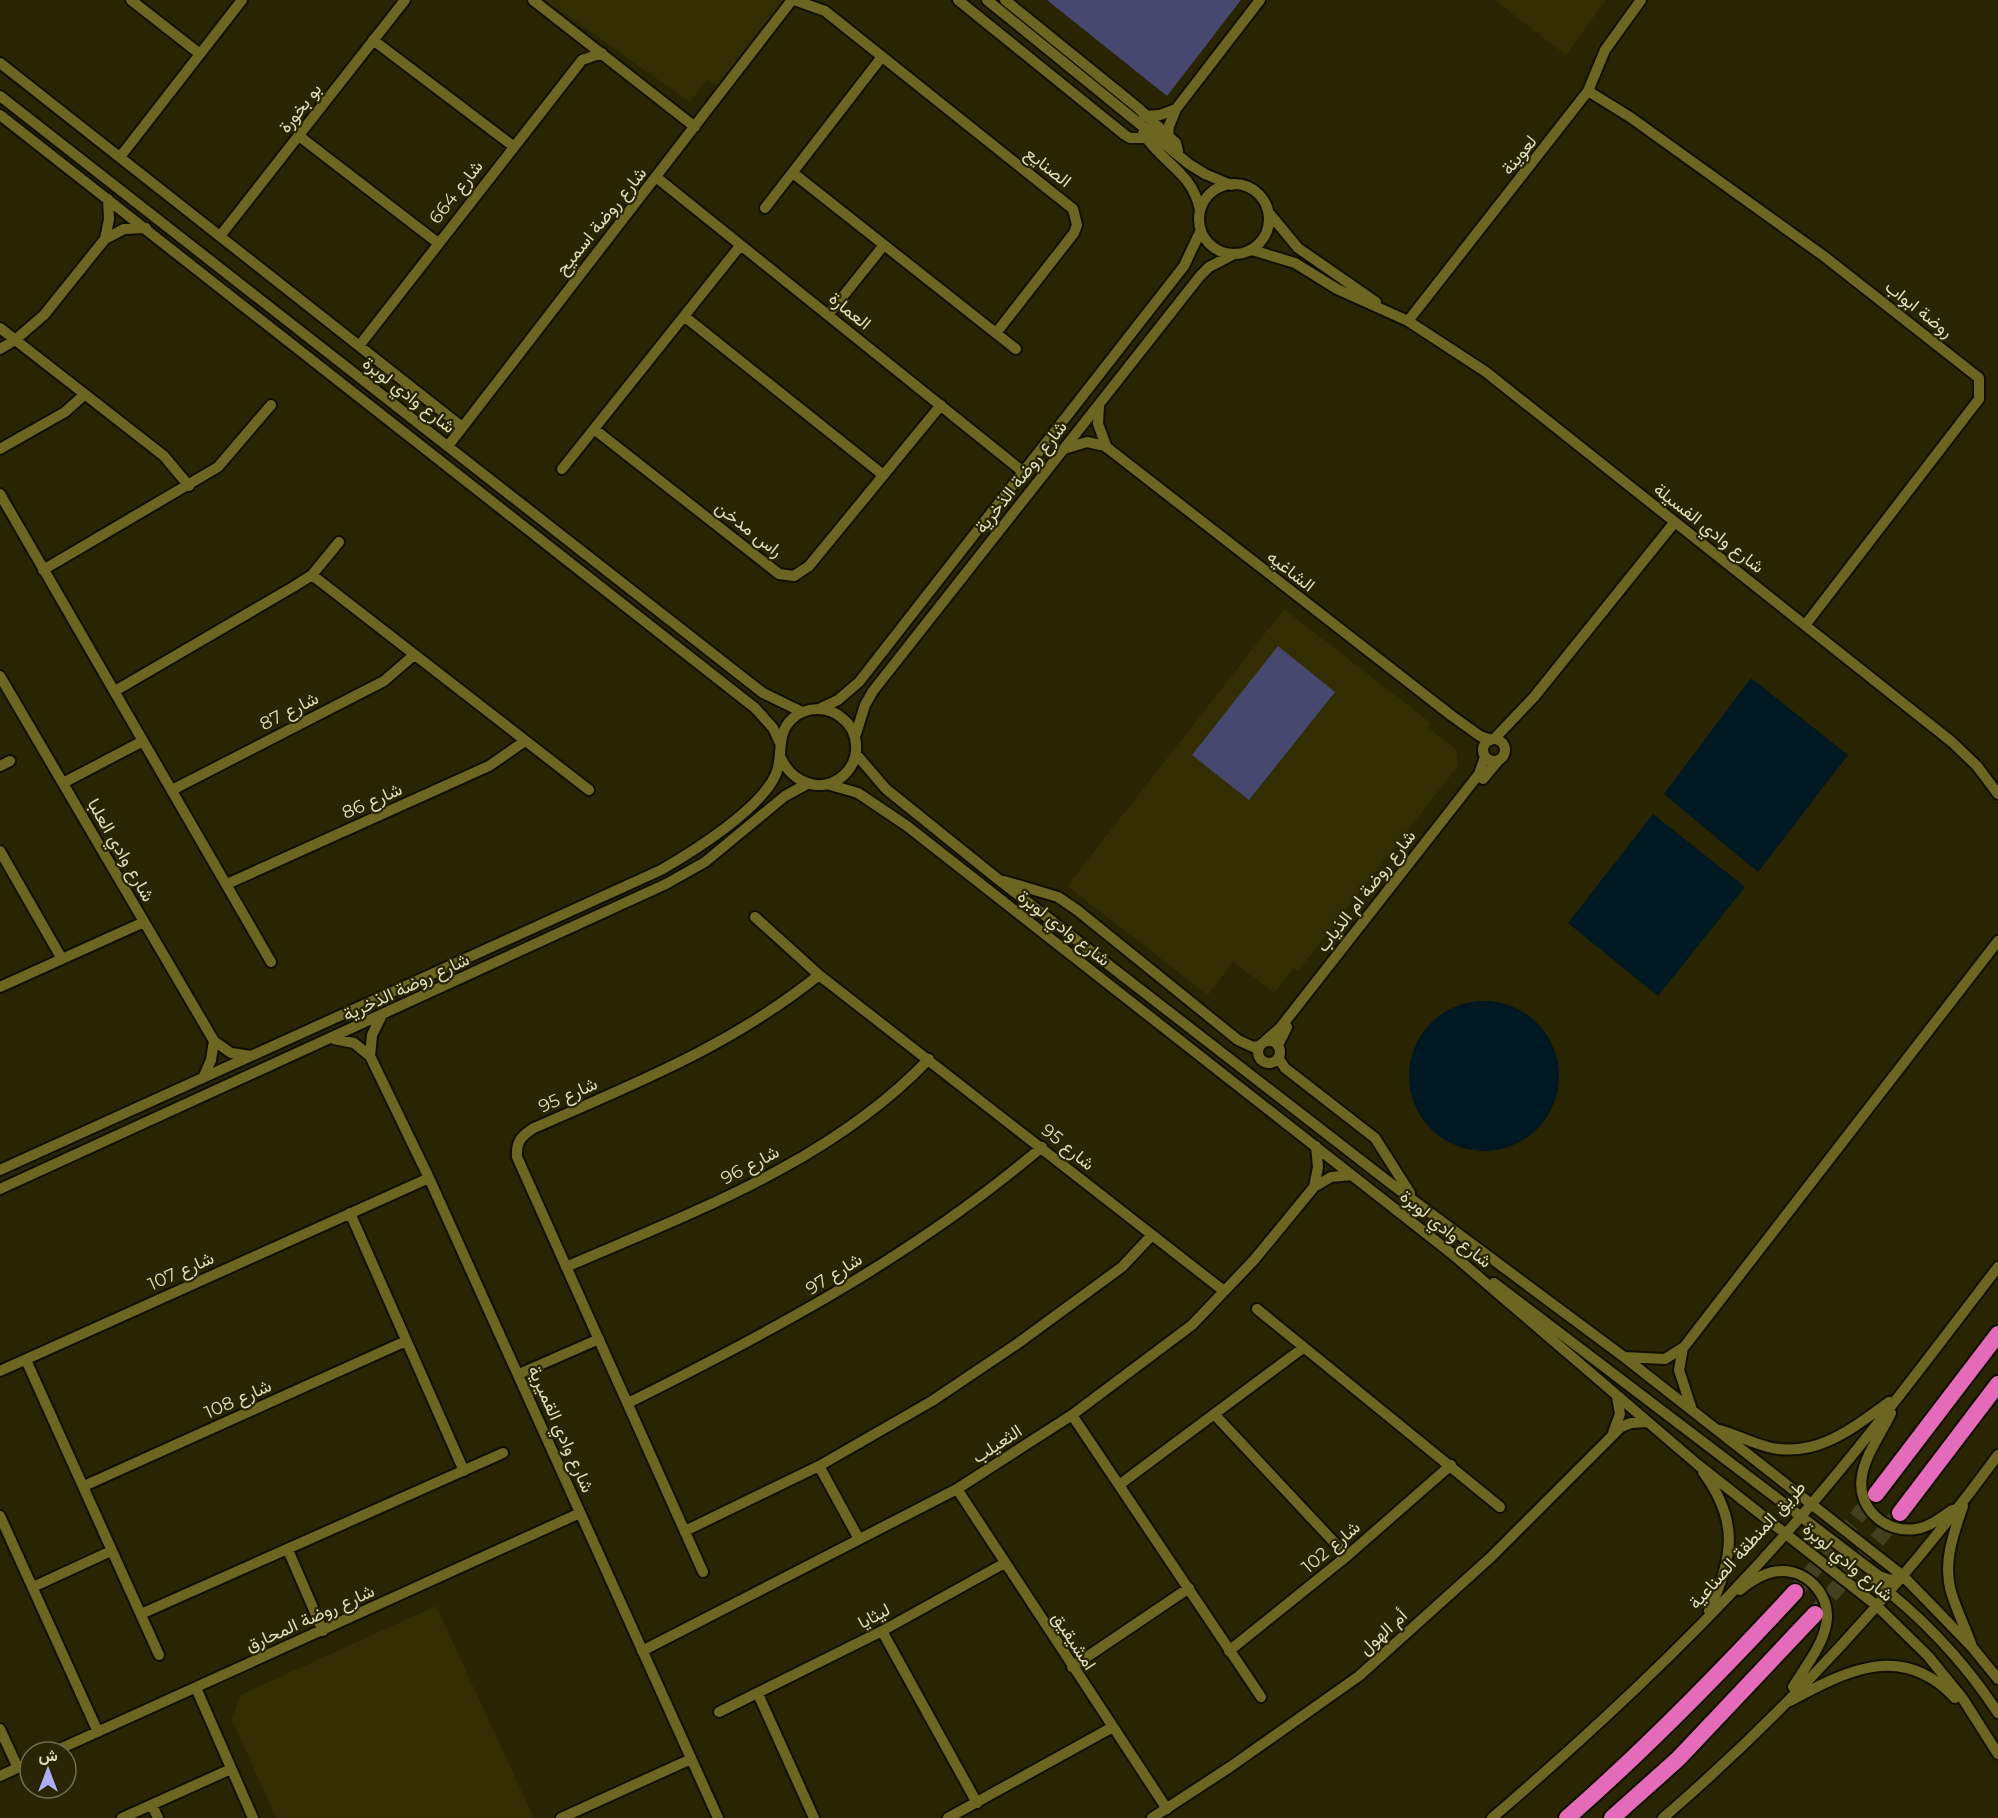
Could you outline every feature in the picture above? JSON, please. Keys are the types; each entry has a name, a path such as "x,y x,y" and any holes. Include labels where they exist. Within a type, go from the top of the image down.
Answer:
{"highway":[{"path":"1876,1494 1998,1334"},
{"path":"1900,1513 1998,1384"},
{"path":"1567,1818 1635,1758 1696,1698 1795,1592"},
{"path":"1612,1818 1710,1727 1815,1614"}],"street":[{"path":"131,0 200,54"},
{"path":"120,157 242,0"},
{"name":"بو بخورة","path":"220,236 405,0"},
{"path":"533,0 695,127"},
{"name":"الصنايع","path":"796,0 823,6 881,58 1067,202 1077,217 1074,233 996,333"},
{"name":"شارع روضة اسميح","path":"448,446 796,0"},
{"path":"957,0 1125,135 1130,138 1146,138"},
{"path":"987,0 1140,119 1168,136 1176,143 1181,157"},
{"path":"1005,0 1140,119 1181,157 1205,174 1231,185 1250,188 1264,201 1268,211 1266,233 1252,250 1234,254 1214,248 1201,230 1200,210 1187,179 1146,138 1140,119"},
{"path":"1168,136 1169,126 1176,109 1260,0"},
{"name":"لعوينة","path":"1408,321 1588,92 1605,50 1641,0"},
{"path":"373,40 513,146"},
{"path":"584,40 582,60 602,53"},
{"path":"765,208 881,58"},
{"name":"شارع 664","path":"359,346 582,60"},
{"name":"شارع وادي لوبرة","path":"0,63 462,427"},
{"name":"روضة ابواب","path":"1588,92 1630,117 1825,257 1979,378 1979,399 1806,624"},
{"name":"شارع وادي لوبرة","path":"0,96 763,693 802,712"},
{"path":"1140,119 1176,109"},
{"name":"شارع وادي لوبرة","path":"0,115 755,708 773,728 780,743"},
{"path":"300,136 438,243"},
{"path":"793,172 1016,349"},
{"name":"العمارة","path":"656,177 1023,471"},
{"path":"1200,210 1211,193 1231,185"},
{"path":"105,239 109,219 108,199"},
{"name":"شارع وادي الفسيلة","path":"1268,211 1281,231 1298,248 1383,308"},
{"path":"0,349 15,340 44,315 105,239 124,229 146,228"},
{"name":"شارع روضة الذخرية","path":"820,709 838,700 859,682 1184,266 1201,230"},
{"path":"828,315 884,245"},
{"path":"562,470 740,246"},
{"name":"شارع وادي الفسيلة","path":"1252,250 1295,263 1337,289 1408,321 1486,372 1952,742 1977,765 1998,794"},
{"name":"شارع روضة الذخرية","path":"855,737 865,705 873,691 1200,276 1209,267 1234,254"},
{"path":"684,316 882,474"},
{"path":"0,328 164,456 189,486"},
{"path":"0,449 65,412 84,395"},
{"path":"1099,404 1098,424 1107,448"},
{"path":"43,570 218,467 271,405"},
{"name":"راس مدخن","path":"594,429 779,574 794,576 809,566 882,474 941,405"},
{"path":"1064,449 1087,442 1107,448"},
{"name":"الشاغيه","path":"1107,448 1455,718 1480,736 1492,740"},
{"path":"0,494 272,962"},
{"path":"1534,697 1528,710 1509,735 1503,756 1498,761 1489,760 1484,755 1485,743 1502,734 1534,697 1674,523"},
{"path":"115,691 312,575 339,542"},
{"path":"312,575 589,790"},
{"name":"شارع 87","path":"172,790 384,681 401,669 414,655"},
{"name":"شارع وادي العلبا","path":"0,676 214,1041"},
{"path":"820,709 838,714 846,720 855,737 856,754 846,774 827,784 807,784 791,774 781,758 780,743 787,724 802,712 820,709"},
{"name":"الشاغيه","path":"1455,718 1457,726 1477,743 1484,755"},
{"path":"1492,740 1501,742 1505,749"},
{"path":"63,783 143,741"},
{"name":"شارع 86","path":"227,884 489,766 525,741"},
{"name":"شارع وادي لوبرة","path":"856,754 886,789 999,880 1394,1186 1624,1357 1903,1576 1972,1647 1998,1678"},
{"name":"شارع روضة ام الذياب","path":"1262,1044 1280,1028 1479,774 1484,755"},
{"name":"شارع روضة الذخرية","path":"0,1170 661,870 693,851 755,801 770,786 781,758"},
{"name":"شارع روضة ام الذياب","path":"1278,1045 1284,1030 1498,761"},
{"name":"شارع روضة الذخرية","path":"0,1189 381,1017 666,884 705,862 785,796 807,784"},
{"name":"شارع وادي لوبرة","path":"827,784 858,793 875,802 1316,1146 1451,1253 1697,1464 1787,1532 1876,1605 1928,1656 1980,1724 1998,1754"},
{"path":"0,851 62,959"},
{"path":"999,880 1058,897 1238,1040 1253,1047 1262,1044 1278,1045 1279,1059 1285,1068 1370,1133 1408,1192 1429,1205 1468,1240"},
{"name":"شارع 95","path":"755,917 819,975 1224,1291"},
{"path":"0,987 144,922"},
{"path":"1624,1357 1665,1359 1684,1347 1998,941"},
{"name":"شارع 95","path":"703,1572 517,1157 518,1141 524,1134 716,1046 772,1011 819,975"},
{"path":"370,1056 372,1035 381,1017"},
{"path":"333,1038 354,1043 370,1056"},
{"path":"203,1078 211,1060 214,1041 231,1053 252,1057"},
{"path":"1262,1044 1258,1055 1263,1062 1272,1064 1279,1059"},
{"name":"شارع وادي القميرية","path":"370,1056 519,1374 718,1818"},
{"name":"شارع 96","path":"566,1267 708,1205 817,1148 868,1113 929,1059"},
{"path":"1314,1187 1318,1167 1316,1146"},
{"name":"شارع 97","path":"628,1403 763,1335 829,1297 974,1202 1042,1147"},
{"name":"الثعيلب","path":"642,1651 957,1489 1072,1415 1192,1325 1254,1260 1314,1187 1331,1177 1352,1175"},
{"name":"شارع 107","path":"0,1371 429,1178"},
{"path":"350,1213 464,1471"},
{"path":"685,1531 819,1466 932,1401 1017,1344 1122,1267 1152,1236"},
{"path":"1451,1253 1543,1318 1883,1578 1894,1580 1903,1576"},
{"name":"طريق المنطقة الصناعية","path":"1492,1818 1629,1696 1706,1620 1801,1517 1902,1393 1998,1267"},
{"path":"1257,1309 1500,1507"},
{"path":"519,1374 599,1339"},
{"name":"شارع 108","path":"84,1486 406,1341"},
{"path":"1684,1347 1679,1370 1692,1411"},
{"path":"1119,1485 1303,1348"},
{"path":"26,1360 159,1655"},
{"path":"1714,1428 1769,1448 1800,1451 1815,1447 1845,1433 1902,1393"},
{"path":"1902,1393 1862,1476 1864,1500 1869,1510 1893,1528 1914,1529 1938,1519 1966,1498"},
{"name":"أم الهول","path":"1610,1438 1620,1414 1617,1397"},
{"path":"1214,1414 1347,1556"},
{"path":"1072,1415 1261,1697"},
{"name":"أم الهول","path":"1152,1818 1359,1676 1490,1558 1621,1427 1630,1423 1648,1422"},
{"path":"141,1614 503,1453"},
{"path":"1663,1818 1782,1705 1889,1592 1998,1455"},
{"path":"1697,1464 1718,1493 1730,1527 1727,1565 1706,1620"},
{"name":"شارع 102","path":"1229,1651 1347,1556 1451,1465"},
{"path":"819,1466 859,1539"},
{"name":"امشيقيق","path":"957,1489 1167,1809"},
{"path":"1966,1498 1952,1539 1948,1574 1952,1593 1972,1647"},
{"name":"شارع روضة المحارق","path":"78,1741 580,1513"},
{"path":"1,1521 98,1732"},
{"path":"1787,1532 1798,1527 1806,1528 1889,1592 1932,1632 1970,1675 1998,1713"},
{"path":"288,1550 323,1631"},
{"path":"33,1587 111,1551"},
{"name":"ليثايا","path":"719,1712 882,1630 1004,1563"},
{"path":"1706,1620 1750,1582 1771,1573 1792,1572 1813,1584 1825,1600 1826,1627 1782,1705"},
{"path":"1072,1667 1189,1588"},
{"path":"882,1630 977,1803"},
{"path":"1782,1705 1840,1675 1882,1664 1920,1673 1936,1682 1952,1694 1980,1724"},
{"path":"196,1688 253,1818"},
{"path":"758,1694 814,1818"},
{"path":"948,1818 1112,1728"},
{"path":"0,1729 18,1768 0,1776"},
{"path":"561,1818 691,1759"},
{"path":"122,1818 231,1769"},
{"path":"152,1805 158,1818"}],"shaded area":[{"path":"545,0 791,0 721,89 707,79 690,102"},
{"path":"1047,0 1241,0 1167,96"},
{"path":"1494,0 1606,0 1566,55"},
{"path":"1284,609 1431,723 1428,727 1456,749 1458,766 1298,971 1294,968 1274,993 1233,962 1208,995 1067,886"},
{"path":"1278,646 1335,692 1249,800 1192,755"},
{"path":"1751,678 1848,755 1758,872 1664,794"},
{"path":"1653,814 1745,887 1658,996 1568,923"},
{"path":"1484,1001 1513,1007 1537,1023 1553,1047 1559,1076 1553,1105 1537,1129 1513,1145 1484,1151 1455,1145 1431,1129 1415,1105 1409,1076 1415,1047 1431,1023 1455,1007"},
{"path":"436,1606 534,1818 276,1818 232,1720 240,1695"}],"tunnel":[{"path":"1795,1592 1876,1494"},
{"path":"1815,1614 1900,1513"}]}
